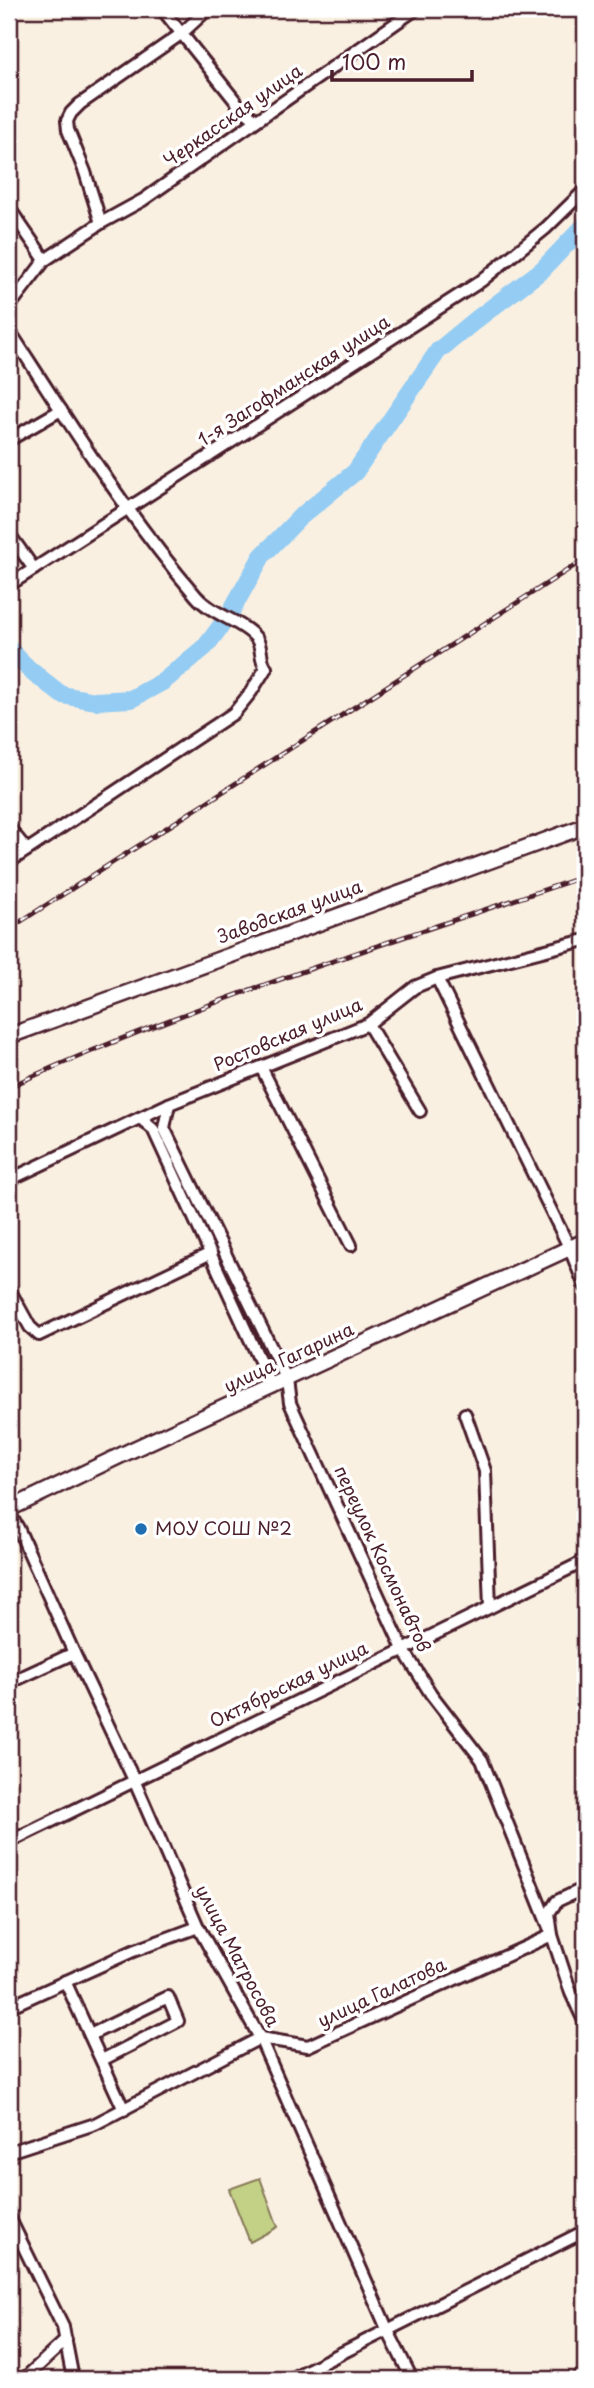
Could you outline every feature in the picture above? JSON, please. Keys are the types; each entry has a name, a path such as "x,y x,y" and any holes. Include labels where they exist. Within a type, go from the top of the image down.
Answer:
{"main road":[{"name":"Заводская улица","path":"9,1036 585,826"},
{"name":"улица Гагарина","path":"9,1511 134,1449 585,1241"}],"street":[{"path":"162,9 241,108 256,120"},
{"path":"101,223 67,121 80,104 181,34 208,9"},
{"name":"Черкасская улица","path":"9,307 45,260 101,223 143,200 416,9"},
{"name":"1-я Загофманская улица","path":"9,585 481,281 546,228 585,190"},
{"path":"9,208 45,260"},
{"path":"9,330 127,510 198,599 220,616 255,636 259,643 261,662 266,668 234,713 9,862"},
{"path":"9,440 61,410"},
{"path":"9,534 34,569"},
{"path":"9,828 27,850"},
{"name":"Ростовская улица","path":"9,1180 169,1104 368,1024 415,987 438,978 585,940"},
{"path":"438,978 570,1249 585,1286"},
{"path":"368,1024 420,1111"},
{"path":"261,1067 351,1245"},
{"name":"переулок Космонавтов","path":"169,1104 164,1128 286,1380 289,1403 402,1649 431,1694 482,1760 585,2023"},
{"path":"140,1118 153,1129 272,1387"},
{"path":"9,1289 30,1327 38,1335 211,1253"},
{"path":"465,1414 485,1471 490,1607"},
{"name":"улица Матросова","path":"9,1511 134,1780 198,1927 260,2038 388,2331 412,2379"},
{"name":"Октябрьская улица","path":"9,1842 585,1562"},
{"path":"9,1683 74,1653"},
{"path":"552,1935 549,1913 557,1901 585,1888"},
{"path":"9,2007 65,1981 198,1927"},
{"name":"улица Галатова","path":"260,2038 308,2046 552,1935"},
{"path":"65,1981 124,2110"},
{"path":"90,2035 168,1997 178,2021 102,2060"},
{"path":"9,2152 96,2124 260,2038"},
{"path":"9,2217 64,2327 73,2379"},
{"path":"290,2379 585,2231"},
{"path":"24,2379 66,2340"},
{"path":"9,2374 12,2379"},
{"path":"576,2379 585,2374"}],"green space":[{"path":"260,2178 278,2227 250,2242 229,2189"}],"waterway":[{"path":"9,649 62,695 95,701 131,699 164,681 206,646 229,615 262,556 299,518 355,472 438,351 542,270 585,225"}],"railway":[{"path":"9,929 585,559"},
{"path":"9,1087 79,1056 222,1000 585,876"}],"place":[{"name":"МОУ СОШ №2","path":"141,1529"}]}
